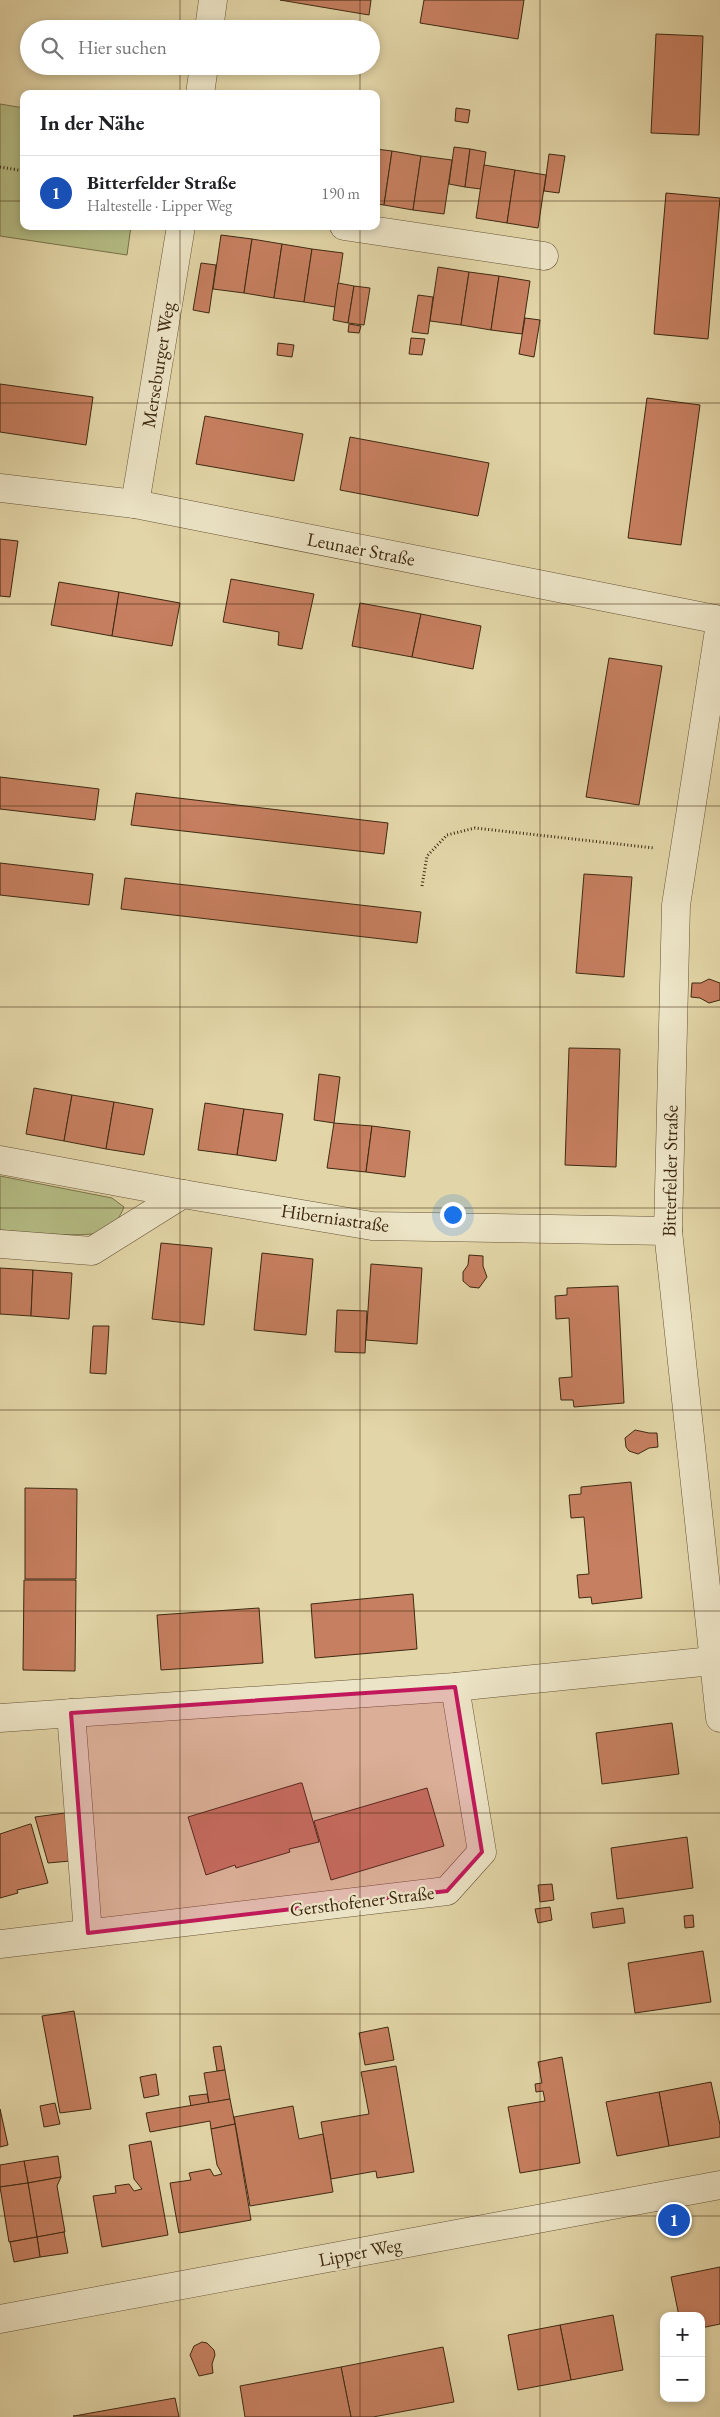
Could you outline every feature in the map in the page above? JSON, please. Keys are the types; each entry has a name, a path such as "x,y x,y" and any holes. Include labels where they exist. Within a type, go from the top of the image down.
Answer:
{"street":[{"path":"210,20 213,0"},
{"path":"201,90 203,75"},
{"name":"Merseburger Weg","path":"135,504 180,230"},
{"path":"371,230 544,256"},
{"name":"Leunaer Straße","path":"0,488 135,504 720,620"},
{"name":"Bitterfelder Straße","path":"720,624 676,905 668,1231 712,1662 720,1718"},
{"name":"Hiberniastraße","path":"0,1160 183,1194 372,1226 668,1231"},
{"path":"0,1244 92,1251 183,1194"},
{"path":"0,1718 454,1687 712,1662"},
{"name":"Gersthofener Straße","path":"0,1944 447,1891 482,1852 454,1687"},
{"path":"72,1713 88,1933"},
{"name":"Lipper Weg","path":"0,2319 720,2185"}],"path":[{"path":"0,167 20,170"},
{"path":"422,886 427,856 447,835 475,828 684,851"}],"highlighted area":[{"path":"455,1687 482,1852 447,1891 88,1933 71,1713"}],"green space":[{"path":"0,104 20,107 20,230 130,230 127,255 0,236"},
{"path":"0,1176 112,1198 124,1207 119,1218 111,1227 97,1233 54,1234 0,1230"}],"building":[{"path":"280,0 371,0 369,15"},
{"path":"424,0 524,0 518,39 420,23"},
{"path":"656,34 703,36 699,135 651,133"},
{"path":"456,108 470,110 468,123 455,121"},
{"path":"454,147 470,149 465,187 449,184"},
{"path":"470,149 486,152 481,189 465,187"},
{"path":"380,150 392,151 384,205 380,204"},
{"path":"392,151 421,156 413,210 384,205"},
{"path":"549,154 565,156 559,193 544,191"},
{"path":"421,156 452,160 444,214 413,210"},
{"path":"484,165 515,170 507,223 476,218"},
{"path":"515,170 546,175 538,228 507,223"},
{"path":"666,193 720,198 708,339 654,334"},
{"path":"221,235 252,239 244,293 213,289"},
{"path":"252,239 282,244 274,298 244,293"},
{"path":"282,244 312,249 304,302 274,298"},
{"path":"312,249 343,253 335,307 304,302"},
{"path":"201,263 216,265 209,313 193,310"},
{"path":"438,267 469,272 461,325 430,321"},
{"path":"469,272 499,276 491,330 461,325"},
{"path":"499,276 530,281 522,334 491,330"},
{"path":"338,283 354,286 348,323 333,320"},
{"path":"354,286 370,288 364,325 348,323"},
{"path":"418,295 433,297 428,334 412,332"},
{"path":"525,318 540,320 534,357 519,354"},
{"path":"349,324 361,326 359,333 348,332"},
{"path":"411,338 425,339 422,355 409,354"},
{"path":"278,343 294,345 292,357 277,355"},
{"path":"0,384 93,397 86,445 0,432"},
{"path":"647,398 700,405 681,545 628,538"},
{"path":"205,416 303,434 294,481 196,464"},
{"path":"350,437 489,463 478,516 340,490"},
{"path":"0,539 18,541 10,597 0,596"},
{"path":"231,579 314,594 302,649 278,645 279,632 223,622"},
{"path":"59,582 119,592 112,636 51,625"},
{"path":"119,592 180,603 172,646 112,636"},
{"path":"360,603 421,614 412,657 352,646"},
{"path":"421,614 481,626 473,669 412,657"},
{"path":"609,658 662,666 639,805 586,797"},
{"path":"0,777 99,789 95,820 0,809"},
{"path":"136,793 388,823 384,854 131,825"},
{"path":"0,863 93,874 89,905 0,895"},
{"path":"584,874 632,877 624,977 576,973"},
{"path":"125,878 421,912 417,943 121,909"},
{"path":"709,979 720,983 720,1000 709,1003 700,998 691,997 692,983 701,983"},
{"path":"569,1048 620,1049 616,1167 565,1165"},
{"path":"319,1074 340,1077 334,1123 314,1120"},
{"path":"34,1088 72,1095 64,1141 26,1134"},
{"path":"72,1095 114,1102 106,1149 64,1141"},
{"path":"114,1102 153,1109 144,1155 106,1149"},
{"path":"205,1103 244,1109 237,1155 198,1150"},
{"path":"244,1109 283,1114 276,1161 237,1155"},
{"path":"334,1123 372,1126 366,1172 327,1168"},
{"path":"372,1126 410,1131 405,1177 366,1172"},
{"path":"161,1243 212,1248 204,1325 152,1319"},
{"path":"262,1253 313,1259 306,1335 254,1330"},
{"path":"469,1255 483,1256 483,1266 487,1277 479,1288 470,1287 463,1281 463,1272 468,1265"},
{"path":"371,1264 422,1268 417,1344 366,1340"},
{"path":"0,1268 33,1270 31,1316 0,1314"},
{"path":"33,1270 72,1273 69,1319 31,1316"},
{"path":"618,1286 624,1403 574,1407 573,1400 561,1400 559,1378 572,1377 569,1318 556,1319 555,1296 567,1295 567,1288"},
{"path":"337,1310 367,1311 365,1353 335,1352"},
{"path":"93,1326 109,1326 106,1374 90,1373"},
{"path":"635,1430 657,1433 658,1447 649,1448 638,1454 629,1451 626,1447 625,1438"},
{"path":"631,1482 642,1598 592,1604 591,1597 579,1598 577,1575 589,1574 584,1517 571,1518 569,1495 581,1494 581,1487"},
{"path":"25,1488 77,1489 76,1579 25,1579"},
{"path":"24,1580 76,1580 75,1671 23,1670"},
{"path":"413,1594 417,1649 315,1658 311,1604"},
{"path":"259,1608 263,1663 161,1670 157,1615"},
{"path":"672,1723 679,1774 602,1784 596,1733"},
{"path":"302,1783 319,1842 289,1849 290,1852 236,1868 235,1865 206,1875 188,1817"},
{"path":"427,1788 444,1846 331,1880 314,1821"},
{"path":"65,1813 70,1861 48,1863 35,1817"},
{"path":"31,1824 48,1883 17,1890 18,1893 0,1898 0,1834"},
{"path":"687,1837 693,1888 617,1899 611,1848"},
{"path":"552,1884 554,1900 540,1902 538,1885"},
{"path":"550,1907 552,1920 538,1923 535,1909"},
{"path":"623,1908 625,1923 593,1928 591,1913"},
{"path":"693,1915 694,1927 685,1928 684,1916"},
{"path":"703,1951 711,2002 635,2013 628,1963"},
{"path":"74,2011 91,2109 60,2113 42,2016"},
{"path":"388,2027 394,2060 365,2065 359,2033"},
{"path":"221,2046 225,2070 217,2071 213,2047"},
{"path":"562,2057 580,2163 520,2173 508,2107 545,2101 543,2091 536,2092 535,2084 542,2083 538,2062"},
{"path":"396,2066 414,2172 377,2178 376,2171 331,2179 321,2122 369,2114 361,2072"},
{"path":"225,2070 230,2099 209,2103 204,2073"},
{"path":"156,2074 159,2095 144,2098 140,2077"},
{"path":"711,2082 720,2125 720,2137 669,2146 659,2092"},
{"path":"659,2092 669,2146 617,2156 606,2102"},
{"path":"207,2094 209,2103 191,2106 189,2096"},
{"path":"230,2099 235,2124 211,2129 210,2121 150,2132 146,2113"},
{"path":"55,2103 60,2124 44,2127 40,2106"},
{"path":"293,2106 299,2139 323,2134 333,2192 250,2206 234,2117"},
{"path":"0,2109 8,2145 0,2147"},
{"path":"235,2124 251,2220 179,2233 170,2183 191,2180 189,2173 210,2169 214,2176 222,2174 217,2165 211,2129"},
{"path":"151,2141 168,2235 102,2247 93,2196 116,2193 115,2186 129,2184 134,2191 142,2189 134,2179 129,2145"},
{"path":"58,2156 61,2177 28,2183 24,2161"},
{"path":"24,2161 28,2183 0,2187 0,2165"},
{"path":"61,2177 57,2186 65,2232 37,2237 28,2183"},
{"path":"28,2183 37,2237 9,2242 0,2187"},
{"path":"64,2232 68,2253 40,2257 37,2237"},
{"path":"37,2237 40,2257 14,2262 10,2242"},
{"path":"720,2267 720,2324 705,2327 705,2312 678,2312 671,2277"},
{"path":"613,2315 623,2370 571,2380 560,2325"},
{"path":"560,2325 571,2380 518,2390 508,2335"},
{"path":"202,2342 207,2343 214,2350 215,2355 212,2364 213,2373 199,2376 190,2355 194,2346"},
{"path":"443,2347 454,2402 373,2417 351,2417 341,2367"},
{"path":"341,2367 351,2417 245,2417 240,2386"},
{"path":"175,2398 179,2417 73,2416 74,2416"}],"place":[{"name":"Bitterfelder Straße","path":"674,2220"}]}
